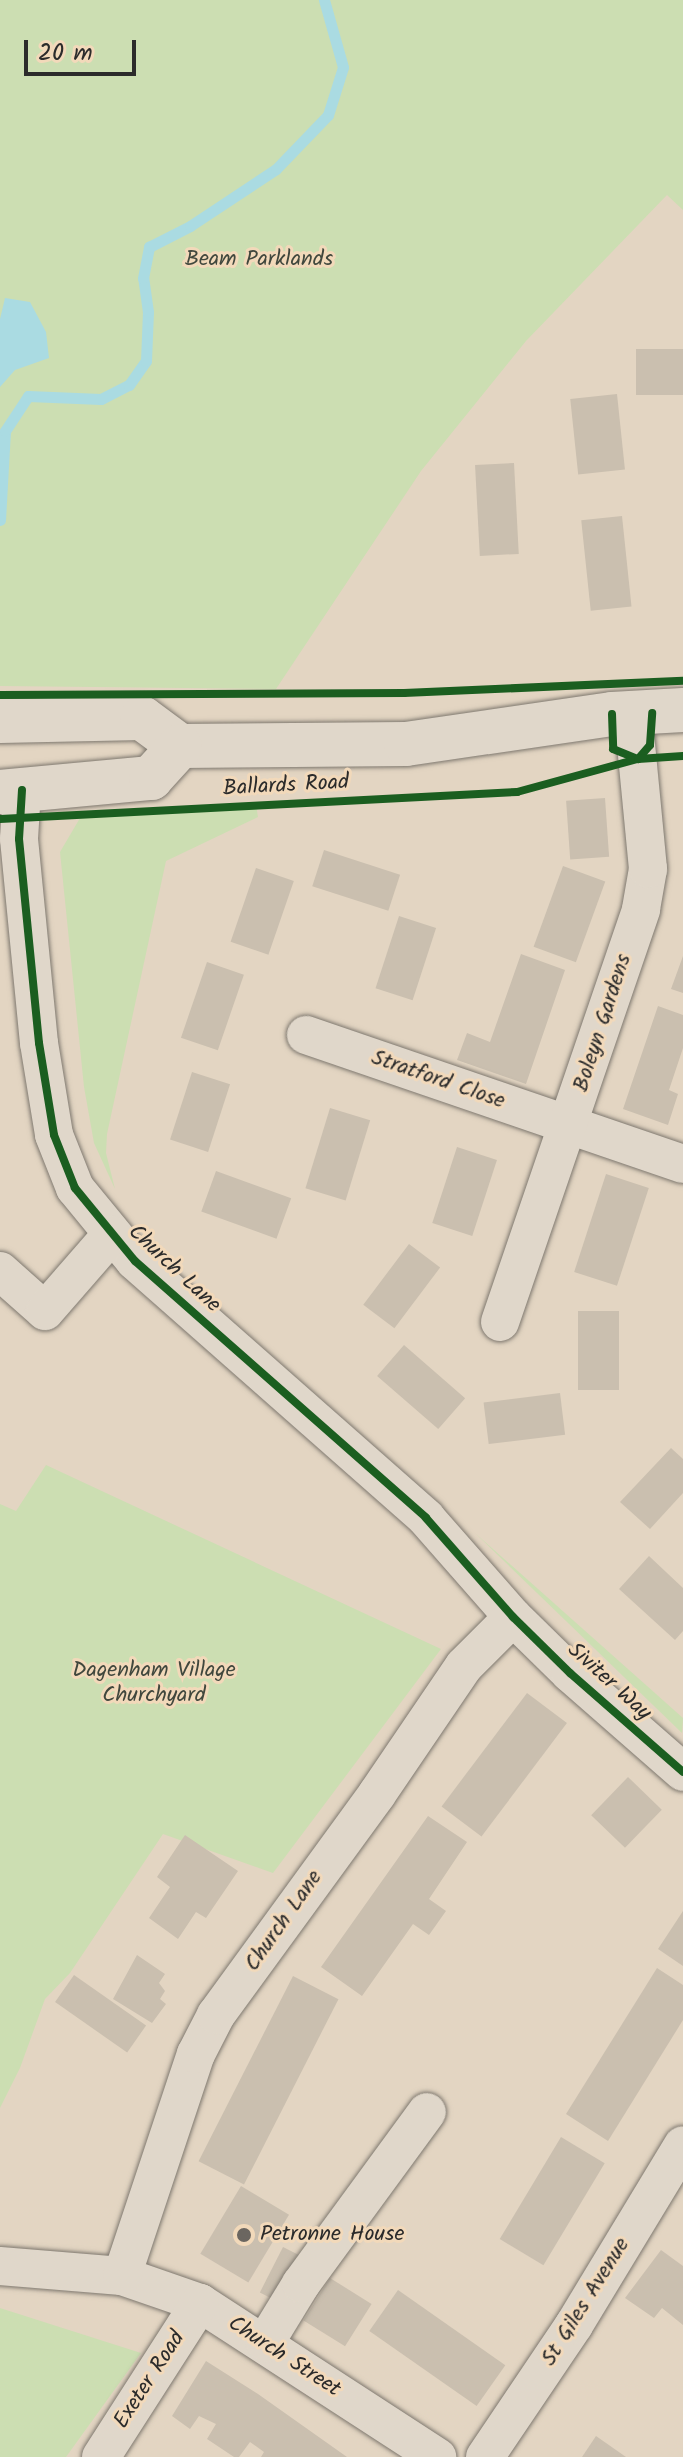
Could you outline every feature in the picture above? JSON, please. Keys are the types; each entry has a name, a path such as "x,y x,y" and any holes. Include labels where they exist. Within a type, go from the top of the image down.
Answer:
{"main road":[{"name":"Ballards Road","path":"180,746 406,744 683,710"},
{"path":"0,721 142,718 180,746 151,778 7,784"}],"street":[{"name":"Boleyn Gardens","path":"500,1322 641,909 648,869 633,714"},
{"name":"Church Lane","path":"7,784 19,839 39,1043 54,1135 75,1188 111,1235 146,1271 426,1518 513,1617 464,1666 377,1794 216,2015 196,2054 122,2276"},
{"name":"Stratford Close","path":"306,1035 683,1164"},
{"path":"0,1271 45,1311 111,1235"},
{"name":"Siviter Way","path":"513,1617 570,1673 683,1772"},
{"path":"265,2343 301,2284 427,2112"},
{"name":"St Giles Avenue","path":"485,2457 673,2184 683,2145"},
{"name":"Church Street","path":"0,2266 122,2276 200,2303 437,2457"},
{"name":"Exeter Road","path":"101,2457 200,2303"}],"green space":[{"name":"Beam Parklands","path":"0,0 683,0 683,210 667,195 526,341 421,471 276,689 0,686"},
{"path":"256,804 258,817 166,861 107,1134 106,1153 115,1189 94,1143 84,1087 60,852 80,818"},
{"name":"Dagenham Village Churchyard","path":"46,1465 441,1649 273,1873 163,1834 70,1973 45,1999 20,2068 0,2108 0,1504 16,1511"},
{"path":"475,1533 683,1718 682,1733"},
{"path":"0,2308 141,2353 66,2457 0,2457"}],"water":[{"path":"5,298 30,302 46,332 49,358 15,370 0,387 0,319"}],"building":[{"path":"636,349 683,349 683,395 636,395"},
{"path":"617,394 625,470 578,474 570,399"},
{"path":"514,463 519,554 480,556 475,465"},
{"path":"622,516 632,607 591,611 581,520"},
{"path":"605,798 609,857 570,860 566,801"},
{"path":"324,850 400,875 388,911 312,886"},
{"path":"563,866 605,881 576,962 534,947"},
{"path":"256,868 294,881 268,955 231,942"},
{"path":"399,916 436,928 413,1000 376,988"},
{"path":"521,954 565,970 526,1084 457,1060 467,1033 490,1042"},
{"path":"683,956 683,993 671,989"},
{"path":"207,962 244,975 218,1050 181,1038"},
{"path":"658,1006 683,1015 683,1048 669,1090 678,1094 668,1125 623,1109"},
{"path":"192,1072 230,1084 208,1152 170,1140"},
{"path":"330,1108 370,1120 346,1201 305,1188"},
{"path":"457,1147 497,1160 472,1236 432,1223"},
{"path":"216,1171 291,1198 276,1239 201,1211"},
{"path":"606,1174 649,1188 617,1286 574,1272"},
{"path":"409,1244 440,1267 394,1328 363,1305"},
{"path":"578,1311 619,1311 619,1390 578,1390"},
{"path":"404,1345 465,1398 438,1429 377,1376"},
{"path":"560,1393 565,1435 489,1444 484,1402"},
{"path":"671,1448 683,1459 683,1493 650,1529 620,1502"},
{"path":"649,1556 683,1588 683,1631 675,1640 619,1589"},
{"path":"527,1693 567,1723 481,1836 442,1806"},
{"path":"628,1777 662,1810 625,1848 591,1815"},
{"path":"428,1816 467,1842 429,1899 446,1911 429,1935 413,1924 362,1996 321,1967"},
{"path":"185,1835 238,1871 206,1918 196,1912 178,1939 149,1918 170,1887 157,1877"},
{"path":"683,1911 683,1966 658,1949"},
{"path":"137,1955 165,1974 159,1983 165,1991 160,1999 166,2004 152,2023 113,1999"},
{"path":"657,1968 683,1985 683,2020 608,2141 566,2114"},
{"path":"74,1975 146,2025 127,2053 55,2002"},
{"path":"293,1976 338,1999 244,2184 199,2161"},
{"path":"561,2137 605,2163 543,2265 500,2239"},
{"name":"Petronne House","path":"241,2186 289,2215 248,2283 200,2254"},
{"path":"283,2247 305,2258 282,2304 260,2292"},
{"path":"661,2250 683,2266 683,2325 662,2308 654,2318 625,2298"},
{"path":"330,2278 372,2304 345,2346 304,2320"},
{"path":"398,2290 505,2365 477,2406 369,2331"},
{"path":"206,2361 347,2457 261,2457 264,2452 250,2442 239,2457 234,2457 207,2439 216,2424 199,2416 190,2429 172,2416"},
{"path":"596,2436 626,2457 582,2457"}],"waterway":[{"path":"0,520 5,431 28,396 101,399 129,385 146,361 148,312 143,278 149,247 190,226 276,169 328,115 343,67 324,0"}],"cycle path":[{"path":"0,695 404,693 683,681"},
{"path":"612,714 613,749 638,759 650,745 652,713"},
{"path":"0,819 517,792 638,759 683,756"},
{"path":"22,790 19,839 39,1043 54,1135 75,1188 135,1261 426,1518 513,1617 570,1673 683,1772"}],"place":[{"name":"Petronne House","path":"244,2235"}]}
